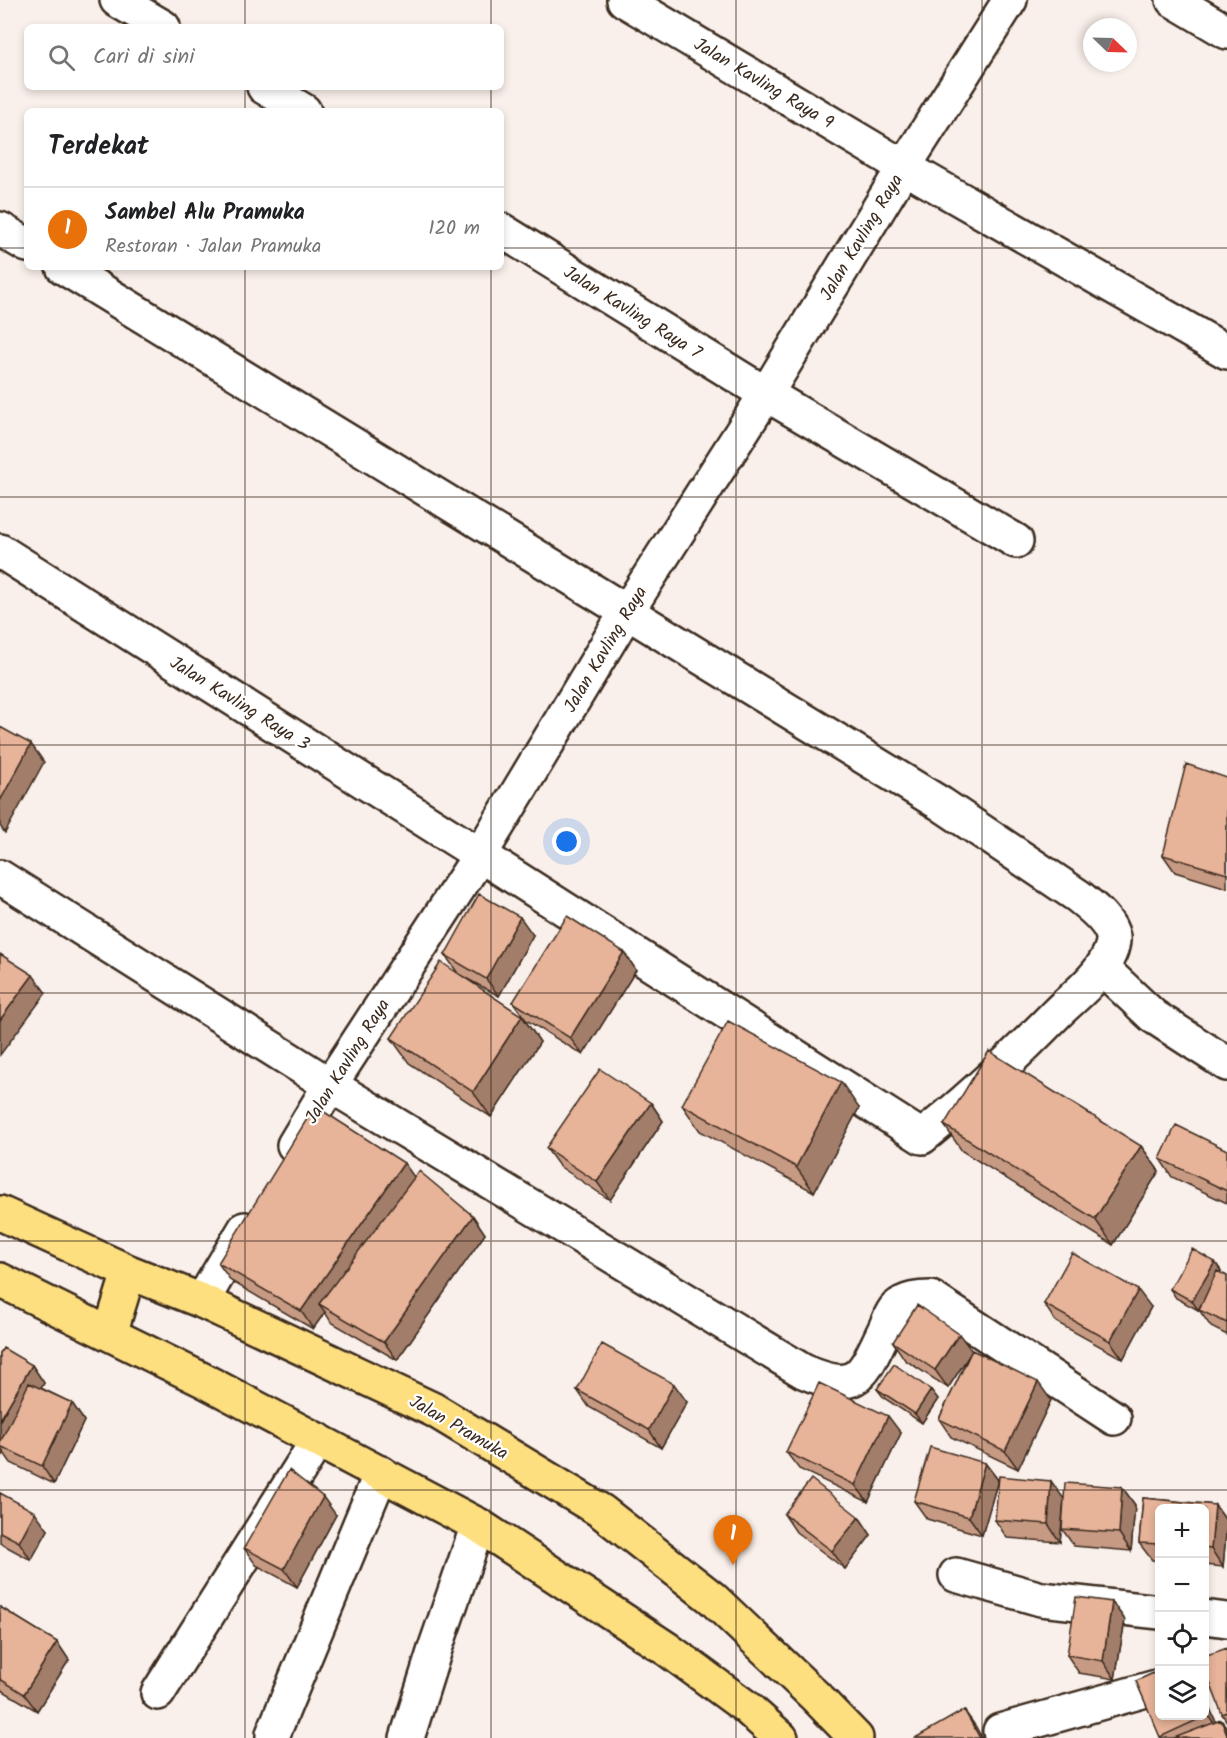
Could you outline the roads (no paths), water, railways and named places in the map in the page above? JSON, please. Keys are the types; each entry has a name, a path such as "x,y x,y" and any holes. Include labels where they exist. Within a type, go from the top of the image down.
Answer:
{"main road":[{"name":"Jalan Pramuka","path":"0,1213 129,1272 202,1301 434,1410 601,1511 712,1598 856,1738"},
{"path":"110,1334 129,1272"},
{"path":"0,1280 318,1440 478,1526 667,1648 746,1707 781,1738"}],"street":[{"path":"117,0 158,24"},
{"name":"Jalan Kavling Raya 9","path":"624,0 904,167 1227,352"},
{"name":"Jalan Kavling Raya","path":"281,1168 330,1085 480,855 626,613 766,394 904,167 1011,0"},
{"path":"1173,0 1227,32"},
{"path":"269,90 299,108"},
{"path":"0,230 24,243"},
{"name":"Jalan Kavling Raya 7","path":"504,233 766,394 1016,542"},
{"path":"68,270 941,804 1078,896 1096,910 1113,938 1110,953 1102,968 1153,1016 1227,1064"},
{"name":"Jalan Kavling Raya 3","path":"0,551 922,1137 953,1112 1022,1048 1102,968"},
{"path":"0,877 330,1085 813,1376 840,1383 854,1380 865,1368 895,1309 914,1298 931,1298 1114,1418"},
{"path":"202,1301 263,1199"},
{"path":"158,1693 318,1440"},
{"path":"272,1737 381,1473"},
{"path":"407,1738 435,1646 478,1526"},
{"path":"956,1575 1041,1599 1155,1611"},
{"path":"1209,1618 1227,1620"},
{"path":"1000,1731 1155,1687"}],"place":[{"name":"Sambel Alu Pramuka","path":"733,1565"}]}
